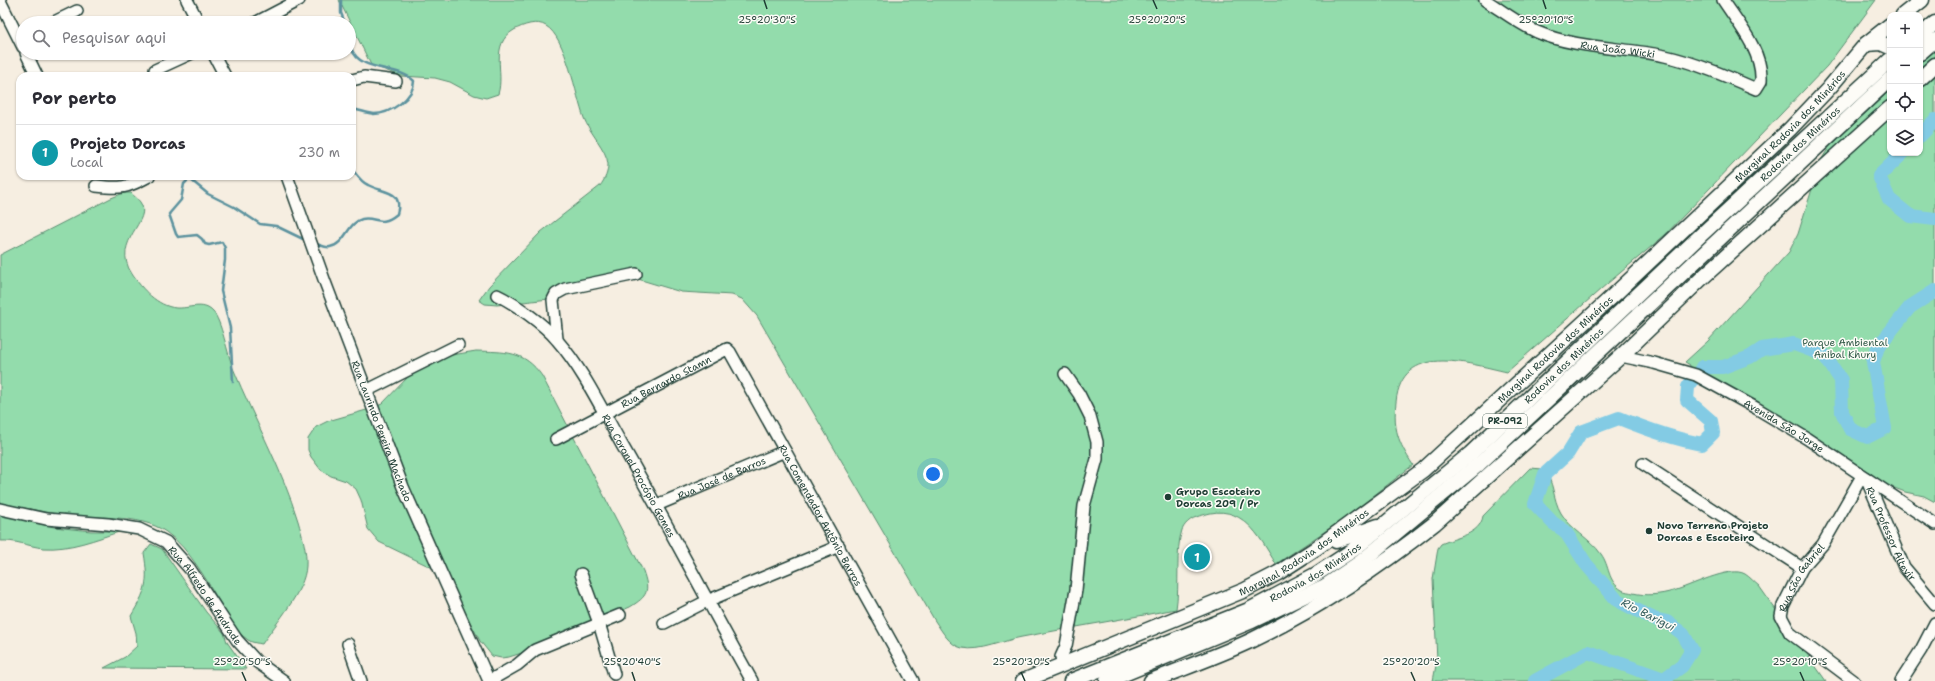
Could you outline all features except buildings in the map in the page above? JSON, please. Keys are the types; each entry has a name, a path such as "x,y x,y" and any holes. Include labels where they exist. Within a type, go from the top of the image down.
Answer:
{"main road":[{"path":"1906,12 1922,0"},
{"path":"1923,48 1935,23"},
{"name":"Marginal Rodovia dos Minérios","path":"1023,681 1245,590 1278,573 1315,549 1423,470 1615,294 1795,124 1829,88 1866,44 1887,27"},
{"path":"1866,44 1882,43 1887,46"},
{"path":"1923,59 1935,59"},
{"name":"Rodovia dos Minérios","path":"1071,681 1249,610 1315,575 1353,550 1470,454 1700,235 1887,62"},
{"path":"1923,76 1935,65"},
{"name":"Rodovia dos Minérios","path":"1107,681 1252,621 1325,586 1362,561 1479,464 1887,82"},
{"path":"1151,681 1220,654 1278,627 1333,596 1386,562 1435,523 1621,356 1887,111"},
{"path":"1700,235 1745,171"},
{"path":"1694,262 1762,225"},
{"path":"1315,549 1391,520"}],"street":[{"path":"187,0 195,16"},
{"path":"268,16 299,0"},
{"name":"Rua João Wicki","path":"1485,0 1536,31 1559,39 1585,45 1665,56 1708,68 1756,89 1761,82 1758,60 1751,43 1724,0"},
{"path":"0,2 16,30"},
{"path":"67,16 77,11"},
{"path":"29,60 35,72"},
{"path":"155,70 177,60"},
{"path":"217,60 223,72"},
{"path":"356,79 364,77 396,81"},
{"path":"96,186 118,189 133,185 142,180"},
{"name":"Rua Laurindo Pereira Machado","path":"288,180 403,487 489,681"},
{"path":"556,339 553,300 556,294 565,289 636,274"},
{"name":"Rua Coronel Procópio Gomes","path":"497,295 512,302 556,339 577,368 657,506 707,601 752,681"},
{"path":"366,390 458,345"},
{"name":"Rua Bernardo Stamn","path":"556,439 727,350"},
{"name":"Rua Comendador Antônio Barros","path":"727,350 730,352 786,451 912,681"},
{"name":"Avenida São Jorge","path":"1621,356 1654,363 1696,375 1756,408 1935,524"},
{"path":"1063,665 1061,657 1066,646 1076,590 1084,506 1097,459 1097,442 1090,416 1079,394 1065,374"},
{"name":"Rua José de Barros","path":"657,506 786,451"},
{"path":"1643,464 1802,568"},
{"name":"Rua São Gabriel","path":"1854,681 1790,633 1781,616 1783,606 1802,568 1823,544 1864,477"},
{"name":"Rua Professor Altevir","path":"1864,477 1904,567 1935,604"},
{"name":"Rua Alfredo de Andrade","path":"0,509 46,519 108,524 139,529 166,542 190,569 237,640 257,662 284,681"},
{"path":"664,622 707,601 839,546"},
{"path":"581,574 599,623 614,674"},
{"path":"489,681 517,665 535,650 620,615"},
{"path":"1901,681 1922,650 1935,623"},
{"path":"348,644 360,681"}],"green space":[{"path":"339,0 1876,0 1827,66 1665,235 1507,372 1474,364 1439,361 1423,364 1410,371 1401,383 1396,402 1395,420 1400,442 1413,465 1345,518 1276,564 1256,533 1239,517 1228,513 1217,512 1196,517 1186,524 1182,530 1180,538 1176,609 1015,638 985,647 969,649 953,644 935,621 757,316 742,299 732,295 681,292 628,276 549,299 497,305 485,304 479,300 489,286 541,232 600,186 607,173 608,164 605,153 586,123 565,54 553,32 542,24 534,23 518,28 506,36 500,51 500,86 498,94 486,98 474,95 450,82 435,78 401,76 371,65 356,35 356,16 347,16"},
{"name":"Parque Ambiental Anibal Khury","path":"1935,49 1935,502 1924,496 1905,492 1879,482 1752,405 1694,381 1688,373 1690,365 1685,362 1708,341 1789,252 1798,234 1821,160 1830,146 1887,93 1887,156 1923,156 1923,60"},
{"path":"124,193 131,193 140,202 143,209 142,217 129,242 126,252 127,262 132,274 145,291 156,300 169,307 181,308 200,306 209,309 216,316 222,330 233,368 276,463 298,521 306,555 304,576 301,586 289,606 262,644 250,641 239,632 203,575 183,547 166,532 155,526 130,519 63,515 24,508 0,506 0,255 111,198"},
{"path":"476,351 505,352 521,357 528,361 542,376 643,571 647,588 641,600 630,607 525,652 501,658 492,656 480,641 445,574 379,542 368,529 361,500 356,489 346,481 331,476 321,470 311,457 308,450 308,439 316,427 328,421 382,404 408,377 424,366 446,356"},
{"path":"1530,468 1543,469 1547,474 1561,513 1570,524 1597,548 1604,559 1611,578 1622,590 1638,594 1658,594 1680,589 1720,574 1738,572 1745,574 1759,586 1826,681 1433,681 1437,660 1433,579 1438,548 1441,544 1466,534 1477,527 1483,516"},
{"path":"0,514 54,527 91,531 122,531 73,546 43,548 16,542 0,541"},
{"path":"151,544 162,549 206,612 224,633 227,642 246,669 104,668 125,657 137,646 136,633 131,616 140,600 145,586 146,572 144,553"}],"waterway":[{"path":"341,0 342,16"},
{"path":"356,56 363,62 398,72 414,81 413,87 406,99 394,108 374,114 356,110"},
{"name":"Rio Barigui","path":"1923,133 1935,120"},
{"name":"Rio Barigui","path":"1900,156 1879,176 1889,199 1910,216 1935,219"},
{"path":"316,244 330,247 339,242 357,221 367,218 382,221 397,214 398,200 395,196 386,191 365,184 356,174"},
{"path":"233,382 230,328 221,291 225,248 222,242 209,245 205,244 197,235 178,237 169,214 181,200 184,184 188,180 191,180 208,194 234,207 260,224 276,226 303,239"},
{"name":"Rio Barigui","path":"1702,367 1723,367 1750,357 1762,349 1794,344 1824,355 1841,380 1842,412 1850,429 1867,437 1885,428 1873,362 1878,347 1910,307 1935,291"},
{"name":"Rio Barigui","path":"1535,681 1588,652 1664,679 1682,666 1692,650 1683,634 1667,622 1654,619 1617,600 1586,564 1565,531 1553,523 1535,504 1545,474 1568,453 1581,432 1619,418 1660,433 1702,444 1713,433 1711,421 1687,400 1688,387 1692,381"}],"place":[{"name":"Grupo Escoteiro Dorcas 209 / Pr","path":"1168,497"},
{"name":"Novo Terreno Projeto Dorcas e Escoteiro","path":"1649,531"},
{"name":"Projeto Dorcas","path":"1197,557"}]}
